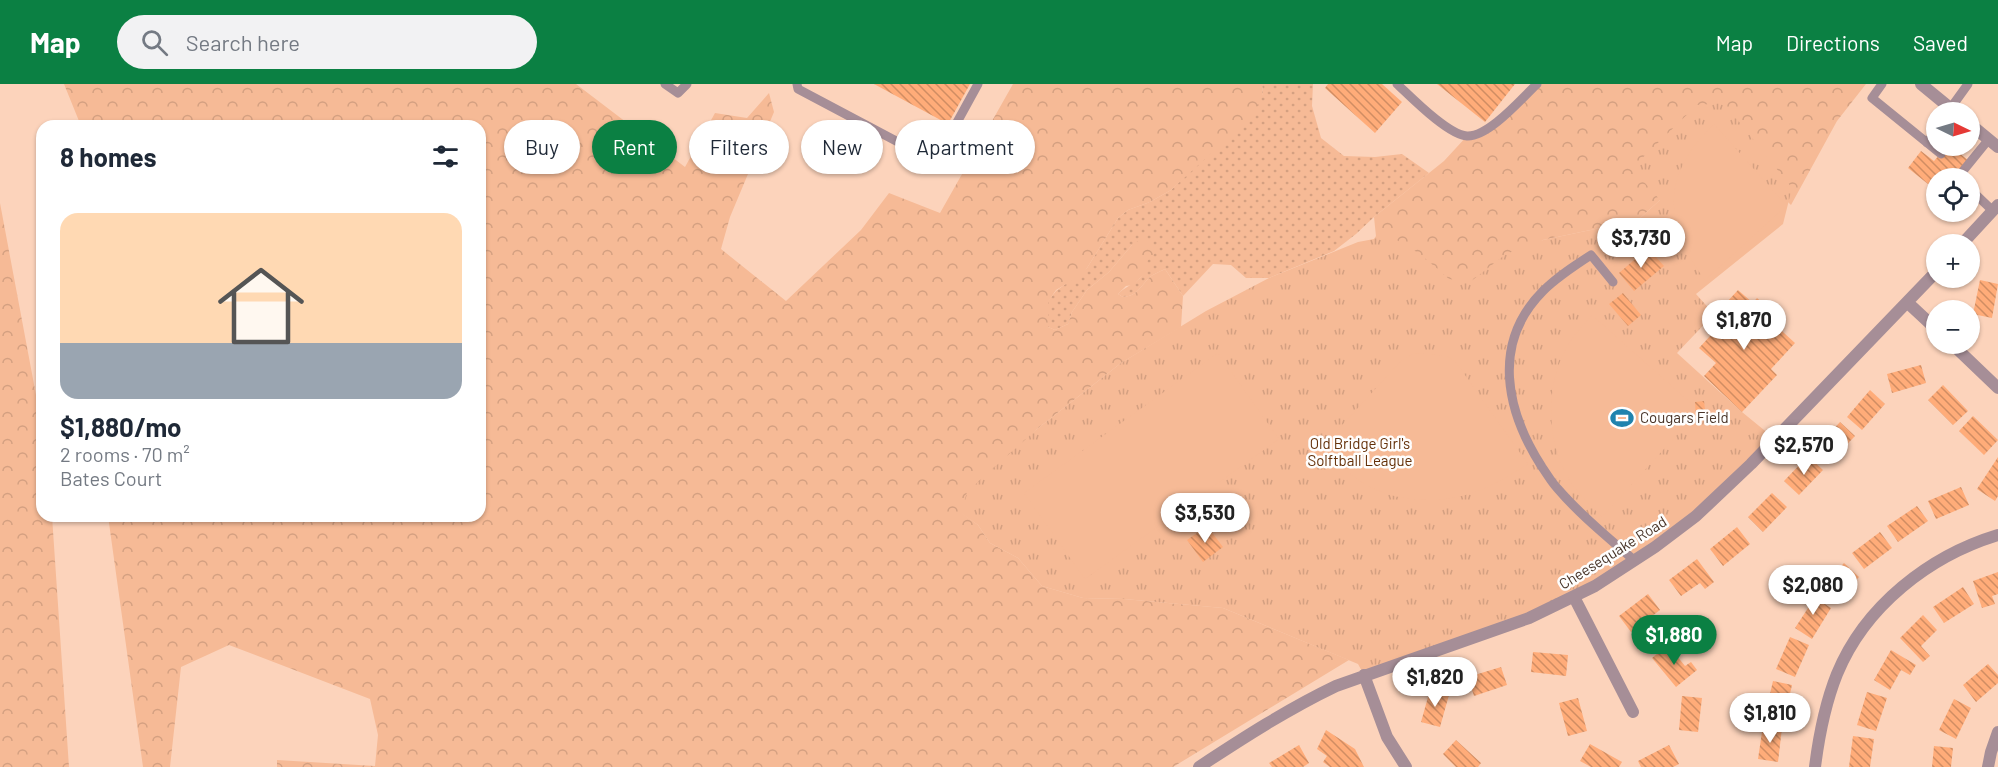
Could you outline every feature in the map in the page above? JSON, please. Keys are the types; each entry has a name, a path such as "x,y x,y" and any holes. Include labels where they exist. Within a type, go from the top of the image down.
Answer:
{"street":[{"path":"1921,84 1942,102"},
{"path":"1980,132 1993,143"},
{"path":"1971,234 1996,208"},
{"name":"Cheesequake Road","path":"1199,767 1313,697 1364,675 1528,618 1574,597 1635,561 1684,526 1719,495 1926,283"},
{"path":"1908,303 1926,320"},
{"path":"1962,354 1998,388"},
{"path":"1815,767 1827,702 1837,673 1848,651 1871,617 1894,594 1927,569 1977,541 1998,535"},
{"path":"1574,597 1633,712"},
{"path":"1364,675 1387,736 1406,767"},
{"path":"1988,767 1998,732"}],"lane":[{"path":"665,84 678,93 687,84"},
{"path":"797,84 798,89 915,151 933,166 978,84"},
{"path":"1397,84 1452,131 1467,136 1483,132 1496,123 1537,84"},
{"path":"1882,84 1872,98 1926,141"},
{"path":"1958,102 1968,84"},
{"path":"1968,168 1993,143"},
{"path":"1980,196 1996,208"},
{"path":"1613,282 1591,255 1550,285 1538,297 1522,320 1510,354 1509,374 1519,425 1530,448 1557,488 1585,517 1635,561"}],"green space":[{"path":"64,84 576,84 623,120 592,120 592,174 677,174 677,161 685,167 689,160 689,174 748,174 730,217 721,249 786,301 861,230 889,193 940,213 962,174 1035,174 1035,120 993,120 1013,84 1262,84 1263,94 1251,117 1171,190 1150,202 1128,210 1118,218 1087,268 1078,277 1056,290 1048,302 1048,327 1055,330 1068,324 1072,312 1087,290 1109,272 1132,245 1141,239 1149,241 1155,253 1146,262 1146,272 1133,285 1126,286 1118,294 1123,297 1134,294 1151,277 1165,269 1183,296 1181,327 1121,363 1037,429 962,513 978,525 990,543 1018,558 1042,586 1083,598 1124,599 1223,608 1349,660 1173,767 277,767 277,760 375,766 378,735 370,699 229,645 181,667 170,767 143,767 109,522 486,522 486,120 79,120"},
{"path":"1262,84 1313,84 1312,106 1321,138 1344,156 1375,157 1402,154 1429,173 1334,251 1269,278 1246,278 1231,265 1213,264 1183,296 1165,269 1151,277 1134,294 1123,297 1118,294 1140,278 1145,269 1146,262 1132,245 1109,272 1087,290 1072,312 1068,324 1055,330 1048,327 1048,301 1056,291 1087,268 1118,218 1128,210 1150,202 1171,190 1208,154 1263,94"},
{"path":"1537,84 1866,84 1837,121 1791,205 1756,171 1660,200 1638,220 1543,240 1299,413 1378,256 1374,217 1444,161 1467,136 1483,131"},
{"path":"769,93 774,112 771,120 711,120 715,113 747,118"},
{"name":"Old Bridge Girl's Solftball League","path":"1724,103 1792,188 1783,224 1696,294 1714,314 1677,353 1775,439 1711,503 1574,597 1364,675 1358,664 1223,608 1124,599 1083,598 1042,586 1018,558 990,543 978,525 961,513 967,492 1037,429 1121,363 1206,311 1269,278 1358,242 1374,239 1380,230 1420,254 1449,279 1470,282 1506,254 1543,240 1638,220 1660,200 1632,168 1697,105"},
{"path":"1714,124 1783,202 1783,209 1705,280 1681,239 1675,219 1674,200 1677,181 1684,162"},
{"path":"0,203 36,395 36,522 52,522 69,767 0,767"},
{"name":"Cougars Field","path":"1592,315 1694,406 1694,416 1602,517 1567,477 1558,454 1551,420 1551,402 1558,367 1574,336"},
{"path":"1218,353 1279,439 1085,579 1024,493"},
{"path":"1415,353 1447,356 1455,361 1528,464 1496,483 1475,492 1446,499 1416,500 1387,494 1360,481 1321,448 1402,360"}],"building":[{"path":"874,84 970,84 950,120 941,120"},
{"path":"1328,84 1382,84 1402,102 1375,133 1325,88"},
{"path":"1437,84 1515,84 1485,122"},
{"path":"1921,151 1934,161 1938,156 1963,156 1968,160 1961,168 1926,168 1926,182 1908,168"},
{"path":"1648,248 1664,266 1634,291 1619,273"},
{"path":"1980,280 1998,284 1992,318 1980,315 1980,300 1976,300"},
{"path":"1738,290 1753,303 1757,298 1765,305 1760,311 1795,343 1771,369 1777,375 1742,412 1704,376 1716,363 1699,348 1723,322 1715,315"},
{"path":"1623,293 1641,315 1628,326 1609,304"},
{"path":"1921,365 1926,383 1892,393 1887,374"},
{"path":"1943,385 1968,411 1953,425 1928,400"},
{"path":"1870,390 1885,404 1862,430 1847,417"},
{"path":"1704,401 1706,418 1696,419 1695,402"},
{"path":"1973,416 1998,440 1984,455 1959,431"},
{"path":"1840,422 1855,436 1831,461 1816,448"},
{"path":"1808,456 1823,470 1799,495 1784,481"},
{"path":"1998,457 1998,496 1995,501 1977,489"},
{"path":"1961,487 1969,505 1936,519 1928,501"},
{"path":"1772,493 1787,507 1763,532 1748,517"},
{"path":"1917,506 1928,521 1898,542 1887,526"},
{"path":"1207,526 1223,547 1203,562 1187,540"},
{"path":"1737,527 1750,544 1723,566 1710,549"},
{"path":"1880,532 1892,548 1864,569 1852,553"},
{"path":"1697,559 1714,582 1705,589 1700,583 1681,596 1669,580"},
{"path":"1844,563 1859,577 1838,600 1823,586"},
{"path":"1998,572 1998,594 1992,596 1995,604 1982,608 1973,581"},
{"path":"1963,587 1974,604 1944,623 1933,607"},
{"path":"1808,593 1831,608 1812,639 1795,628 1810,605 1803,601"},
{"path":"1648,594 1660,610 1631,632 1619,616"},
{"path":"1923,615 1937,630 1921,646 1930,656 1923,662 1900,638"},
{"path":"1790,637 1809,645 1795,677 1776,669"},
{"path":"1668,645 1685,666 1691,662 1697,670 1676,687 1652,658"},
{"path":"1891,650 1916,665 1910,675 1901,670 1890,690 1874,680"},
{"path":"1533,652 1568,655 1566,676 1531,672"},
{"path":"1988,664 1998,675 1998,683 1976,702 1963,685"},
{"path":"1501,667 1507,685 1474,696 1468,677"},
{"path":"1773,681 1792,685 1784,720 1765,715"},
{"path":"1430,690 1449,695 1440,727 1421,722"},
{"path":"1867,692 1887,698 1876,731 1857,725"},
{"path":"1682,696 1702,698 1698,732 1679,730"},
{"path":"1578,698 1587,731 1568,736 1559,703"},
{"path":"1954,699 1971,708 1956,739 1939,730"},
{"path":"1763,725 1782,728 1778,762 1758,759"},
{"path":"1326,730 1355,749 1364,767 1330,767 1323,762 1327,756 1317,749"},
{"path":"1853,736 1874,739 1870,767 1849,767"},
{"path":"1456,740 1481,763 1478,767 1456,767 1443,754"},
{"path":"1590,744 1622,762 1619,767 1591,767 1580,761"},
{"path":"1299,745 1309,763 1303,767 1272,767 1269,763"},
{"path":"1669,745 1679,764 1673,767 1641,767 1638,761"},
{"path":"1934,746 1953,748 1951,767 1932,767"}],"place":[{"name":"Cougars Field","path":"1622,418"}]}
